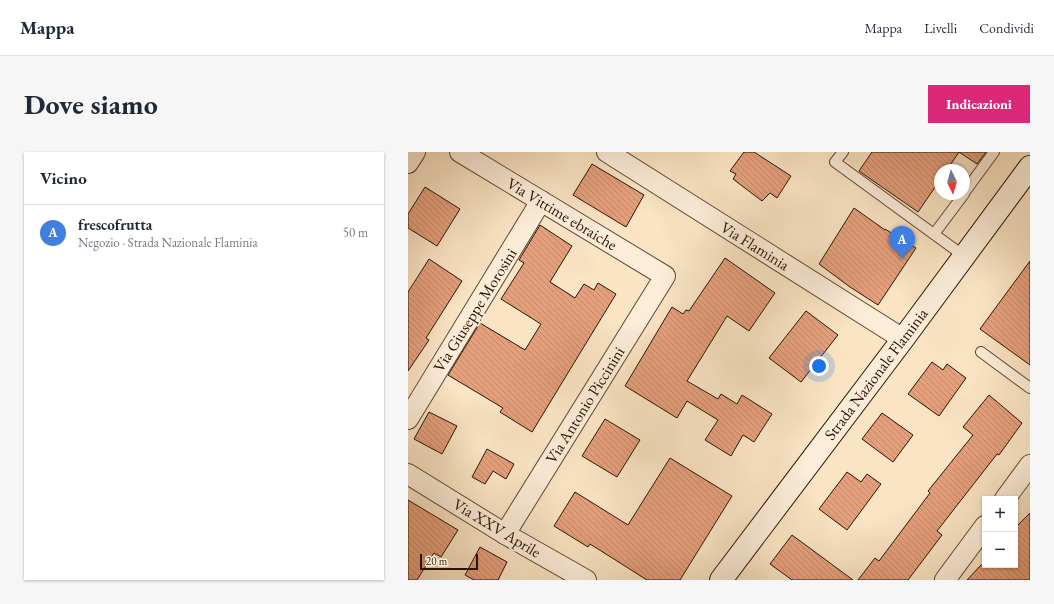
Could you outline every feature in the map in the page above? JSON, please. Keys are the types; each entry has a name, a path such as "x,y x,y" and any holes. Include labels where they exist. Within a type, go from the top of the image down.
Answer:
{"main road":[{"name":"Strada Nazionale Flaminia","path":"721,580 903,339 1030,167"}],"street":[{"path":"408,163 415,152"},
{"name":"Via Vittime ebraiche","path":"460,152 665,276"},
{"name":"Via Flaminia","path":"607,152 903,339"},
{"name":"Via Giuseppe Morosini","path":"408,418 541,201"},
{"name":"Via Antonio Piccinini","path":"505,534 665,276"},
{"path":"1007,496 1030,465"},
{"name":"Via XXV Aprile","path":"408,474 505,534 586,580"},
{"path":"945,580 982,530"}],"lane":[{"path":"843,152 835,162 964,256"},
{"path":"970,186 994,152"},
{"path":"934,234 960,200"},
{"path":"981,352 1030,388"}],"building":[{"path":"744,152 754,152 791,176 777,198 770,193 762,201 733,179 736,174 730,171"},
{"path":"872,152 959,152 951,164 934,164 934,189 918,212 859,171"},
{"path":"959,152 986,152 977,164"},
{"path":"592,164 644,195 626,227 573,195"},
{"path":"425,187 460,209 437,246 408,228 408,214"},
{"path":"854,208 885,230 916,248 878,305 819,264"},
{"path":"540,225 572,246 550,282 575,298 584,284 594,290 598,283 616,294 532,432 500,412 503,408 448,375 480,323 525,350 541,324 501,299 524,263 519,260"},
{"path":"725,258 775,293 749,331 727,316 687,381 718,399 721,394 737,404 742,395 772,414 754,442 743,435 731,456 705,440 718,420 687,401 677,418 625,386 672,307 683,314 686,310 689,311"},
{"path":"429,259 462,281 426,338 429,340 408,371 408,292"},
{"path":"1030,261 1030,365 980,329"},
{"path":"806,311 838,335 801,382 769,358"},
{"path":"932,362 943,370 947,364 966,378 939,416 908,394"},
{"path":"989,395 1022,423 999,455 997,454 937,531 942,535 908,580 858,580 875,558 879,561 930,493 928,491 973,435 963,427"},
{"path":"429,412 457,426 442,454 414,439"},
{"path":"882,413 913,435 893,462 862,439"},
{"path":"605,419 640,440 617,477 582,456"},
{"path":"487,449 514,464 506,479 493,471 485,484 472,477"},
{"path":"670,458 732,496 680,580 647,580 590,544 588,547 554,526 575,492 628,525"},
{"path":"847,472 861,482 867,474 881,484 847,530 819,509"},
{"path":"408,500 458,530 441,557 434,553 417,580 408,580"},
{"path":"1030,513 1030,580 967,580 981,565 982,568 1018,568 1018,525"},
{"path":"792,535 853,580 792,580 770,564"},
{"path":"480,547 507,562 498,580 474,580 465,575"}],"place":[{"name":"frescofrutta","path":"902,259"}]}
